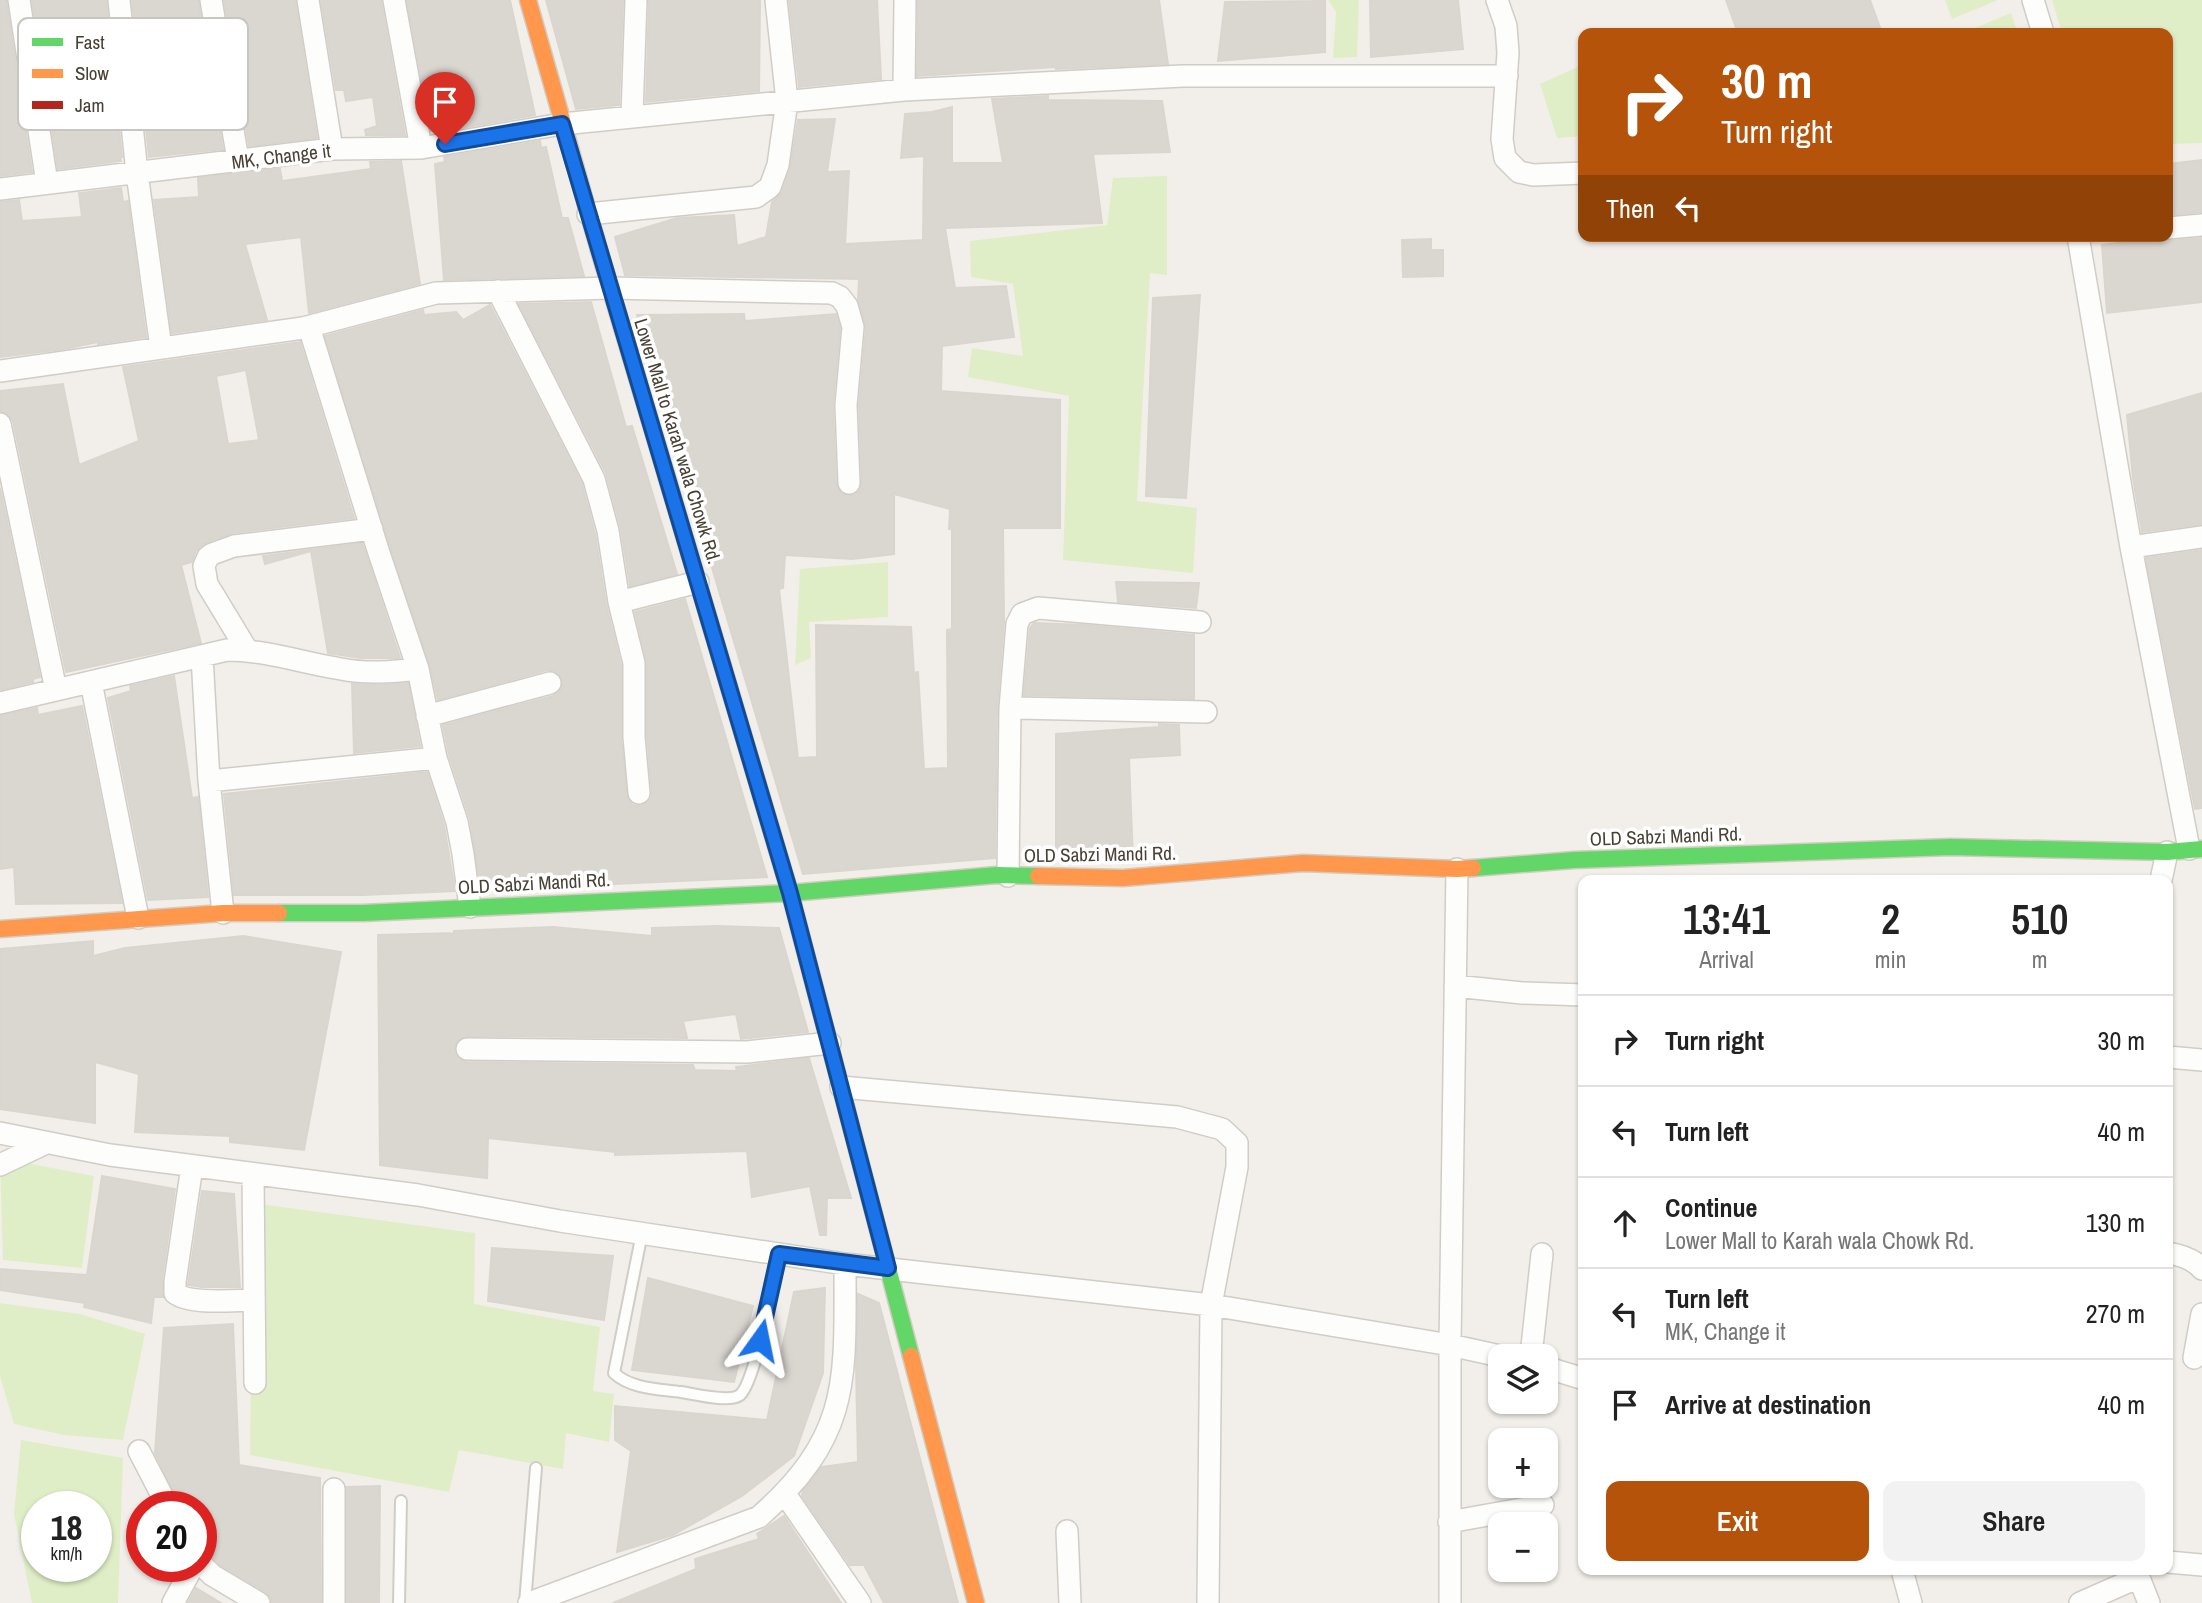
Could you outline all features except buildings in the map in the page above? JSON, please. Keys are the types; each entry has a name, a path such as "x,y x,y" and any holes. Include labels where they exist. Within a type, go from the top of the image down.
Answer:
{"street":[{"path":"19,0 22,18"},
{"path":"119,0 121,18"},
{"path":"212,0 215,18"},
{"path":"308,0 332,149"},
{"path":"394,0 421,148"},
{"name":"Lower Mall to Karah wala Chowk Rd.","path":"528,0 562,124 790,893 976,1603"},
{"path":"632,115 636,0"},
{"path":"589,214 756,197 770,187 778,165 787,101 776,0"},
{"path":"904,90 905,0"},
{"path":"1496,0 1506,26 1507,76 1502,139 1505,158 1518,172 1533,175 1578,173"},
{"path":"2033,0 2041,28"},
{"name":"MK, Change it","path":"0,188 332,149 421,148 632,115 904,90 1183,76 1507,76"},
{"path":"39,130 47,183"},
{"path":"133,130 161,348"},
{"path":"233,130 238,160"},
{"path":"2173,228 2202,225"},
{"path":"2079,242 2131,547 2196,849"},
{"path":"0,371 309,327 436,293 611,288 832,293 840,297 847,306 853,327 846,405 849,483"},
{"path":"498,291 594,479 608,531 619,602 634,663 634,737 639,793"},
{"path":"309,327 418,669 436,758 457,822 470,907"},
{"path":"0,424 56,690"},
{"path":"247,650 208,584 204,566 208,557 234,546 372,529"},
{"path":"2131,547 2202,537"},
{"path":"619,602 698,582"},
{"path":"1008,876 1010,708 1017,624 1022,614 1038,608 1200,622"},
{"path":"0,703 228,650 247,650 342,669 381,673 418,669"},
{"path":"202,656 209,781 223,913"},
{"path":"91,682 138,918"},
{"path":"427,716 550,683"},
{"path":"1010,708 1206,712"},
{"path":"209,781 436,758"},
{"name":"OLD Sabzi Mandi Rd.","path":"0,929 223,913 363,913 790,893 997,875 1124,878 1303,863 1458,869 1574,860 1951,847 2167,852 2196,849"},
{"path":"2162,875 2167,852"},
{"path":"1450,1603 1450,1345 1458,869"},
{"path":"1455,986 1522,993 1578,995"},
{"path":"467,1049 747,1052 830,1043"},
{"path":"2173,1057 2202,1060"},
{"path":"841,1087 1177,1117 1222,1129 1237,1143 1237,1167 1211,1305 1208,1603"},
{"path":"0,1133 110,1155 418,1195 845,1264 1211,1305 1488,1353"},
{"path":"0,1165 46,1143"},
{"path":"192,1166 175,1293 181,1298 192,1299 254,1300"},
{"path":"253,1174 255,1383"},
{"path":"1532,1344 1542,1254"},
{"path":"2173,1254 2198,1264 2202,1269"},
{"path":"527,1603 759,1517 785,1494 806,1469 826,1436 838,1403 845,1359 845,1264"},
{"path":"2194,1358 2202,1314"},
{"path":"1558,1369 1578,1372"},
{"path":"139,1451 160,1491"},
{"path":"334,1489 334,1603"},
{"path":"785,1494 860,1603"},
{"path":"1449,1522 1543,1505"},
{"path":"1068,1531 1070,1603"},
{"path":"2173,1562 2202,1565"},
{"path":"1903,1575 1911,1603"},
{"path":"2080,1603 2136,1575"},
{"path":"2138,1575 2149,1603"},
{"path":"217,1578 259,1603"},
{"path":"173,1603 184,1582"}],"lane":[{"path":"642,1233 614,1373 628,1384 706,1396 733,1398 741,1394 749,1378 760,1340 779,1254"},
{"path":"527,1603 536,1468"},
{"path":"399,1603 401,1501"}],"green space":[{"path":"1328,0 1359,0 1357,57 1333,58 1336,12"},
{"path":"1945,0 1998,0 1952,19"},
{"path":"2052,0 2202,0 2202,143 2173,144 2173,28 2060,28"},
{"path":"2011,13 2016,28 1975,28"},
{"path":"1578,67 1578,136 1557,138 1540,84"},
{"path":"1167,176 1167,275 1150,273 1137,501 1197,508 1193,573 1063,560 1069,396 968,377 972,348 1023,356 1013,284 971,277 970,241 1107,225 1113,178"},
{"path":"888,562 888,617 809,622 811,658 795,665 800,569"},
{"path":"0,1158 94,1176 82,1268 3,1260"},
{"path":"253,1203 475,1233 474,1304 600,1327 593,1391 614,1394 609,1442 566,1433 563,1469 459,1450 449,1492 250,1455"},
{"path":"0,1303 80,1314 145,1334 123,1440 64,1435 14,1424 0,1376"},
{"path":"21,1440 123,1458 118,1603 32,1603 28,1582 112,1582 112,1491 21,1491 21,1549 14,1514"}],"traffic: fast":[{"path":"667,478 790,893 911,1356"},
{"path":"1473,868 1574,860 1951,847 2167,852 2202,849"},
{"path":"279,913 363,913 790,893 997,875 1038,876"}],"traffic: slow":[{"path":"528,0 599,250"},
{"path":"1038,876 1123,878 1303,863 1473,868"},
{"path":"0,929 223,913 279,913"},
{"path":"911,1356 976,1603"}],"traffic: jam":[{"path":"599,250 667,478"}],"route":[{"path":"445,144 562,124 790,893 830,1043 888,1268 779,1254 760,1340"}]}
